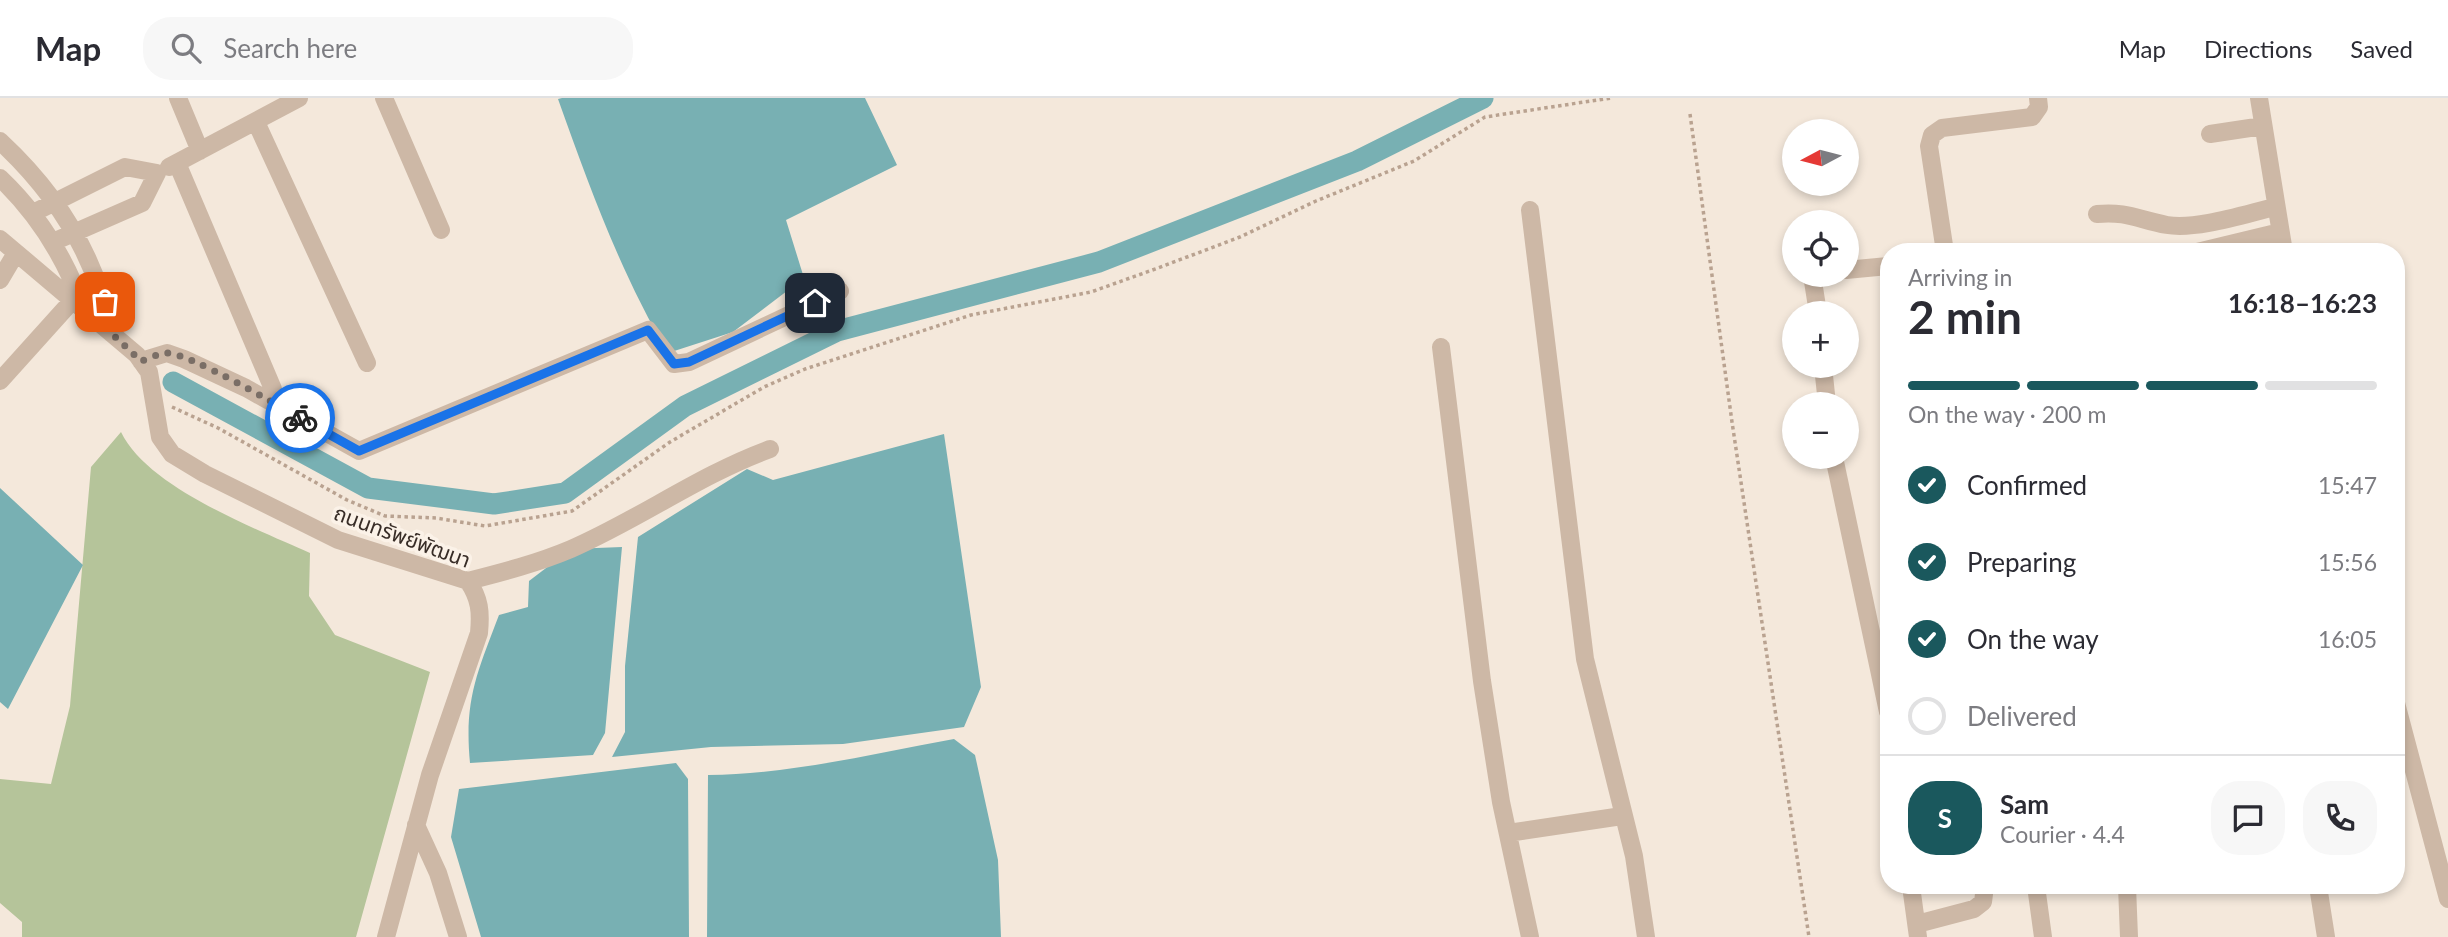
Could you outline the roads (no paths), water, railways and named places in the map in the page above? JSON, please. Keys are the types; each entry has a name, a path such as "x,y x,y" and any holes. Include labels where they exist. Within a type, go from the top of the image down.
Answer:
{"street":[{"path":"178,98 200,151"},
{"path":"384,98 441,230"},
{"path":"1944,243 1929,146 1932,135 1942,128 2032,117 2039,107 2038,98"},
{"path":"2259,98 2282,243"},
{"path":"53,242 142,202 157,173 256,121 288,101"},
{"path":"256,121 368,363"},
{"path":"2210,134 2263,126"},
{"path":"0,141 28,167 75,233 105,302 111,333"},
{"path":"177,163 273,389"},
{"path":"33,213 125,167 157,173"},
{"path":"0,178 33,213 53,242 71,274 78,306 0,381"},
{"path":"2097,214 2120,212 2167,225 2187,225 2275,207"},
{"path":"1530,210 1571,565 1585,659 1634,856 1646,937"},
{"path":"2234,243 2280,232"},
{"name":"ถนนทรัพย์พัฒนา","path":"0,239 141,361 149,372 160,437 172,454 205,474 338,540 468,581 477,595 481,609 479,634 430,775 386,937"},
{"path":"0,280 16,253"},
{"path":"1859,269 1880,268"},
{"path":"141,361 167,353 184,359 246,388 359,451 648,330 674,364 689,362 840,291"},
{"path":"1441,347 1481,668 1508,833 1530,937"},
{"path":"468,581 519,569 571,549 692,482 769,449"},
{"path":"1837,469 1880,674"},
{"path":"2405,737 2448,899"},
{"path":"1508,833 1622,816"},
{"path":"416,825 438,873 458,937"},
{"path":"1912,894 1917,931 1974,909 1983,902 1984,894"},
{"path":"2037,894 2043,937"},
{"path":"2127,894 2129,937"},
{"path":"2319,894 2326,937"}],"water":[{"path":"865,98 897,165 786,220 804,278 733,332 668,353 635,292 607,229 558,99"},
{"path":"944,434 981,687 964,727 843,744 711,747 612,757 625,732 625,666 638,537 747,469 773,480"},
{"path":"0,488 83,565 8,709 0,702"},
{"path":"622,547 605,733 593,755 470,763 469,721 474,687 499,615 528,607 529,581 571,549"},
{"path":"954,739 975,755 998,860 1001,937 707,937 708,775 801,767"},
{"path":"676,763 688,779 689,937 481,937 451,837 459,789"}],"waterway":[{"path":"173,382 368,488 494,504 565,493 685,406 837,331 1099,262 1357,161 1483,98"}]}
